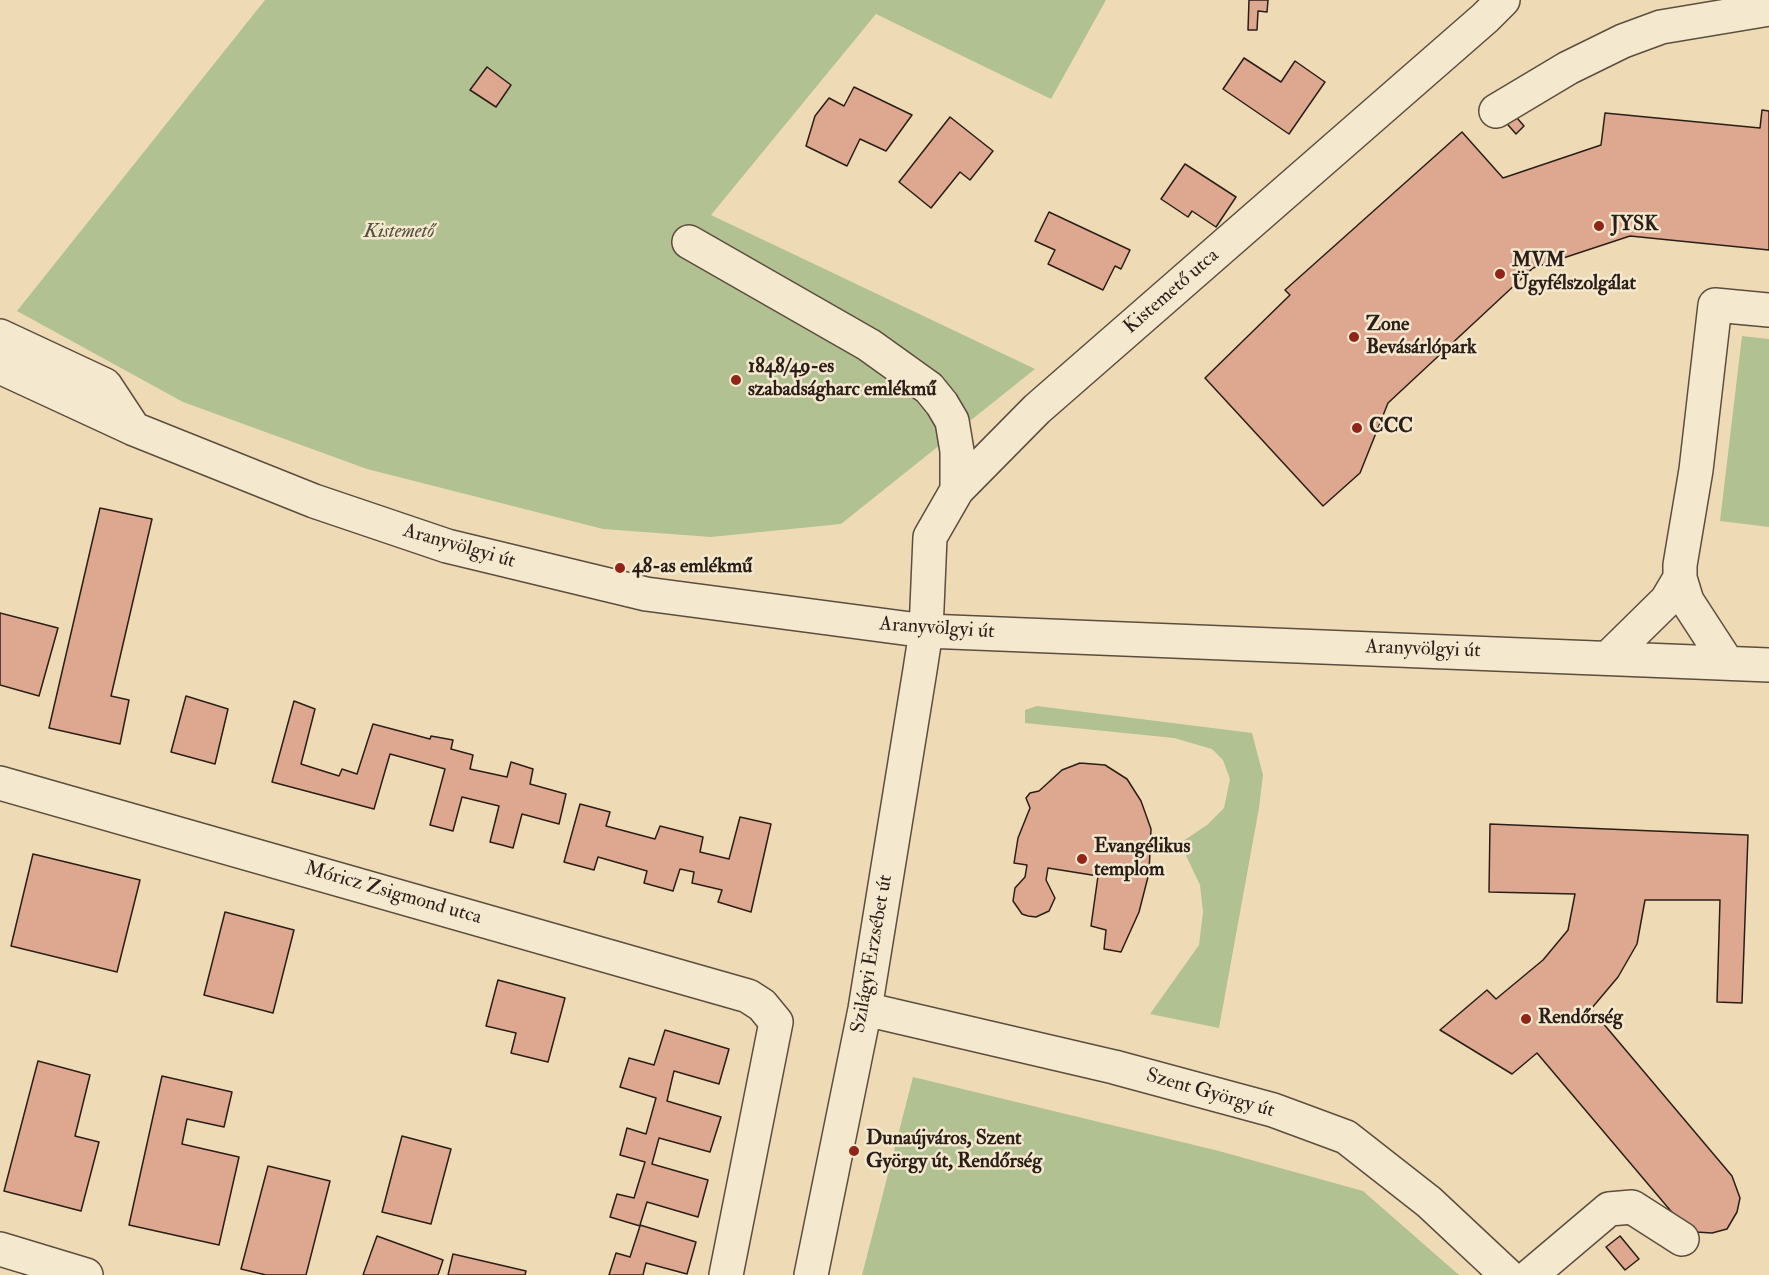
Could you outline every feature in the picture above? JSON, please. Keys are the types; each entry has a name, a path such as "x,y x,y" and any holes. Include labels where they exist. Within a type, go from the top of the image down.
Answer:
{"street":[{"name":"Kistemető utca","path":"926,631 930,537 957,490 1037,409 1450,50 1503,0"},
{"path":"1496,111 1568,68 1661,27 1769,9"},
{"path":"689,242 869,345 929,388 942,404 952,422 957,451 957,490"},
{"path":"1609,657 1667,600 1680,578 1696,470 1715,305 1769,310"},
{"path":"0,336 105,385 134,429"},
{"name":"Aranyvölgyi út","path":"0,367 134,429 314,501 447,546 646,594 926,631 1726,661 1769,665"},
{"path":"1680,578 1687,601 1726,661"},
{"name":"Szilágyi Erzsébet út","path":"811,1275 865,1009 926,631"},
{"name":"Móricz Zsigmond utca","path":"0,783 748,996 762,1005 776,1022 726,1275"},
{"name":"Szent György út","path":"865,1009 1114,1067 1273,1110 1346,1137 1429,1202 1507,1275"},
{"path":"1531,1275 1610,1209 1632,1207 1682,1239"},
{"path":"0,1249 86,1275"}],"green space":[{"name":"Kistemető","path":"265,0 1106,0 1051,99 876,14 711,215 1035,369 841,524 711,537 603,529 367,469 183,402 17,311"},
{"path":"1742,336 1769,339 1769,527 1720,521"},
{"path":"1037,706 1252,733 1263,775 1219,1028 1150,1014 1199,945 1203,912 1200,885 1180,843 1207,825 1224,808 1230,779 1223,760 1212,749 1174,738 1025,723 1025,710"},
{"path":"913,1077 1219,1151 1363,1191 1459,1275 862,1275"}],"building":[{"path":"1249,0 1268,0 1267,12 1258,11 1257,30 1248,30"},
{"path":"1244,58 1281,82 1295,61 1325,82 1289,134 1223,89"},
{"path":"487,67 511,85 496,107 470,90"},
{"path":"854,87 912,115 886,151 860,139 847,166 806,146 815,116 829,98 844,106"},
{"name":"Zone Bevásárlópark","path":"1762,110 1769,111 1769,250 1630,236 1533,268 1388,403 1360,473 1323,506 1205,378 1290,295 1285,290 1462,132 1503,178 1601,145 1605,113 1760,128"},
{"path":"1511,111 1524,126 1516,134 1502,118"},
{"path":"950,117 993,151 970,180 960,172 931,208 899,182"},
{"path":"1185,164 1236,197 1216,227 1192,211 1188,217 1161,199"},
{"path":"1049,212 1130,250 1121,269 1115,266 1103,290 1048,264 1055,250 1035,241"},
{"path":"100,508 152,519 111,696 129,700 120,744 49,728"},
{"path":"0,613 58,628 39,696 0,685"},
{"path":"186,696 228,709 215,764 171,752"},
{"path":"294,701 315,709 301,764 339,776 342,769 357,774 373,724 430,739 431,736 453,740 451,749 473,755 470,769 507,777 511,762 533,769 530,784 566,794 559,824 522,814 513,848 490,842 499,806 462,797 453,831 430,825 445,769 390,754 374,809 272,782"},
{"name":"Evangélikus templom","path":"1080,763 1105,765 1127,779 1141,801 1151,829 1149,873 1139,912 1121,952 1104,949 1106,930 1091,926 1098,876 1048,868 1046,880 1055,898 1049,911 1036,917 1022,914 1013,901 1015,888 1025,877 1027,865 1014,863 1018,838 1030,808 1026,798 1030,793 1039,791 1062,770"},
{"path":"580,804 610,812 606,826 655,839 660,826 703,837 700,852 729,859 740,817 771,824 751,912 718,902 722,890 692,883 694,872 680,869 673,891 644,883 647,871 598,857 594,870 564,862"},
{"name":"Rendőrség","path":"1490,824 1748,835 1742,1003 1717,1002 1720,900 1645,900 1637,944 1618,977 1591,1009 1732,1176 1740,1198 1737,1212 1727,1229 1712,1233 1696,1232 1681,1223 1537,1053 1512,1074 1440,1030 1487,990 1496,999 1543,960 1568,930 1575,894 1489,892"},
{"path":"33,854 140,880 117,972 11,946"},
{"path":"225,912 294,930 273,1013 204,995"},
{"path":"498,980 565,998 548,1062 511,1053 516,1033 486,1026"},
{"path":"665,1030 729,1049 719,1084 674,1071 667,1101 721,1117 710,1152 659,1138 652,1164 708,1180 698,1217 647,1202 640,1225 696,1242 687,1274 646,1263 643,1275 609,1275 616,1253 630,1257 640,1226 610,1217 617,1194 634,1198 645,1162 620,1155 627,1128 646,1134 656,1098 620,1087 629,1058 654,1065"},
{"path":"38,1061 90,1075 75,1136 99,1142 81,1211 4,1191"},
{"path":"162,1076 232,1092 224,1127 187,1119 182,1144 239,1157 219,1245 129,1225"},
{"path":"402,1136 451,1149 431,1224 382,1212"},
{"path":"268,1166 330,1181 306,1275 266,1275 241,1269"},
{"path":"377,1236 443,1260 438,1275 363,1275"},
{"path":"1620,1236 1639,1259 1625,1270 1606,1247"},
{"path":"453,1254 526,1271 525,1275 448,1275"}],"place":[{"name":"JYSK","path":"1599,226"},
{"name":"MVM Ügyfélszolgálat","path":"1500,274"},
{"name":"Zone Bevásárlópark","path":"1354,337"},
{"name":"1848/49-es szabadságharc emlékmű","path":"736,380"},
{"name":"CCC","path":"1357,428"},
{"name":"48-as emlékmű","path":"620,568"},
{"name":"Evangélikus templom","path":"1082,859"},
{"name":"Rendőrség","path":"1526,1019"},
{"name":"Dunaújváros, Szent György út, Rendőrség","path":"854,1151"}]}
